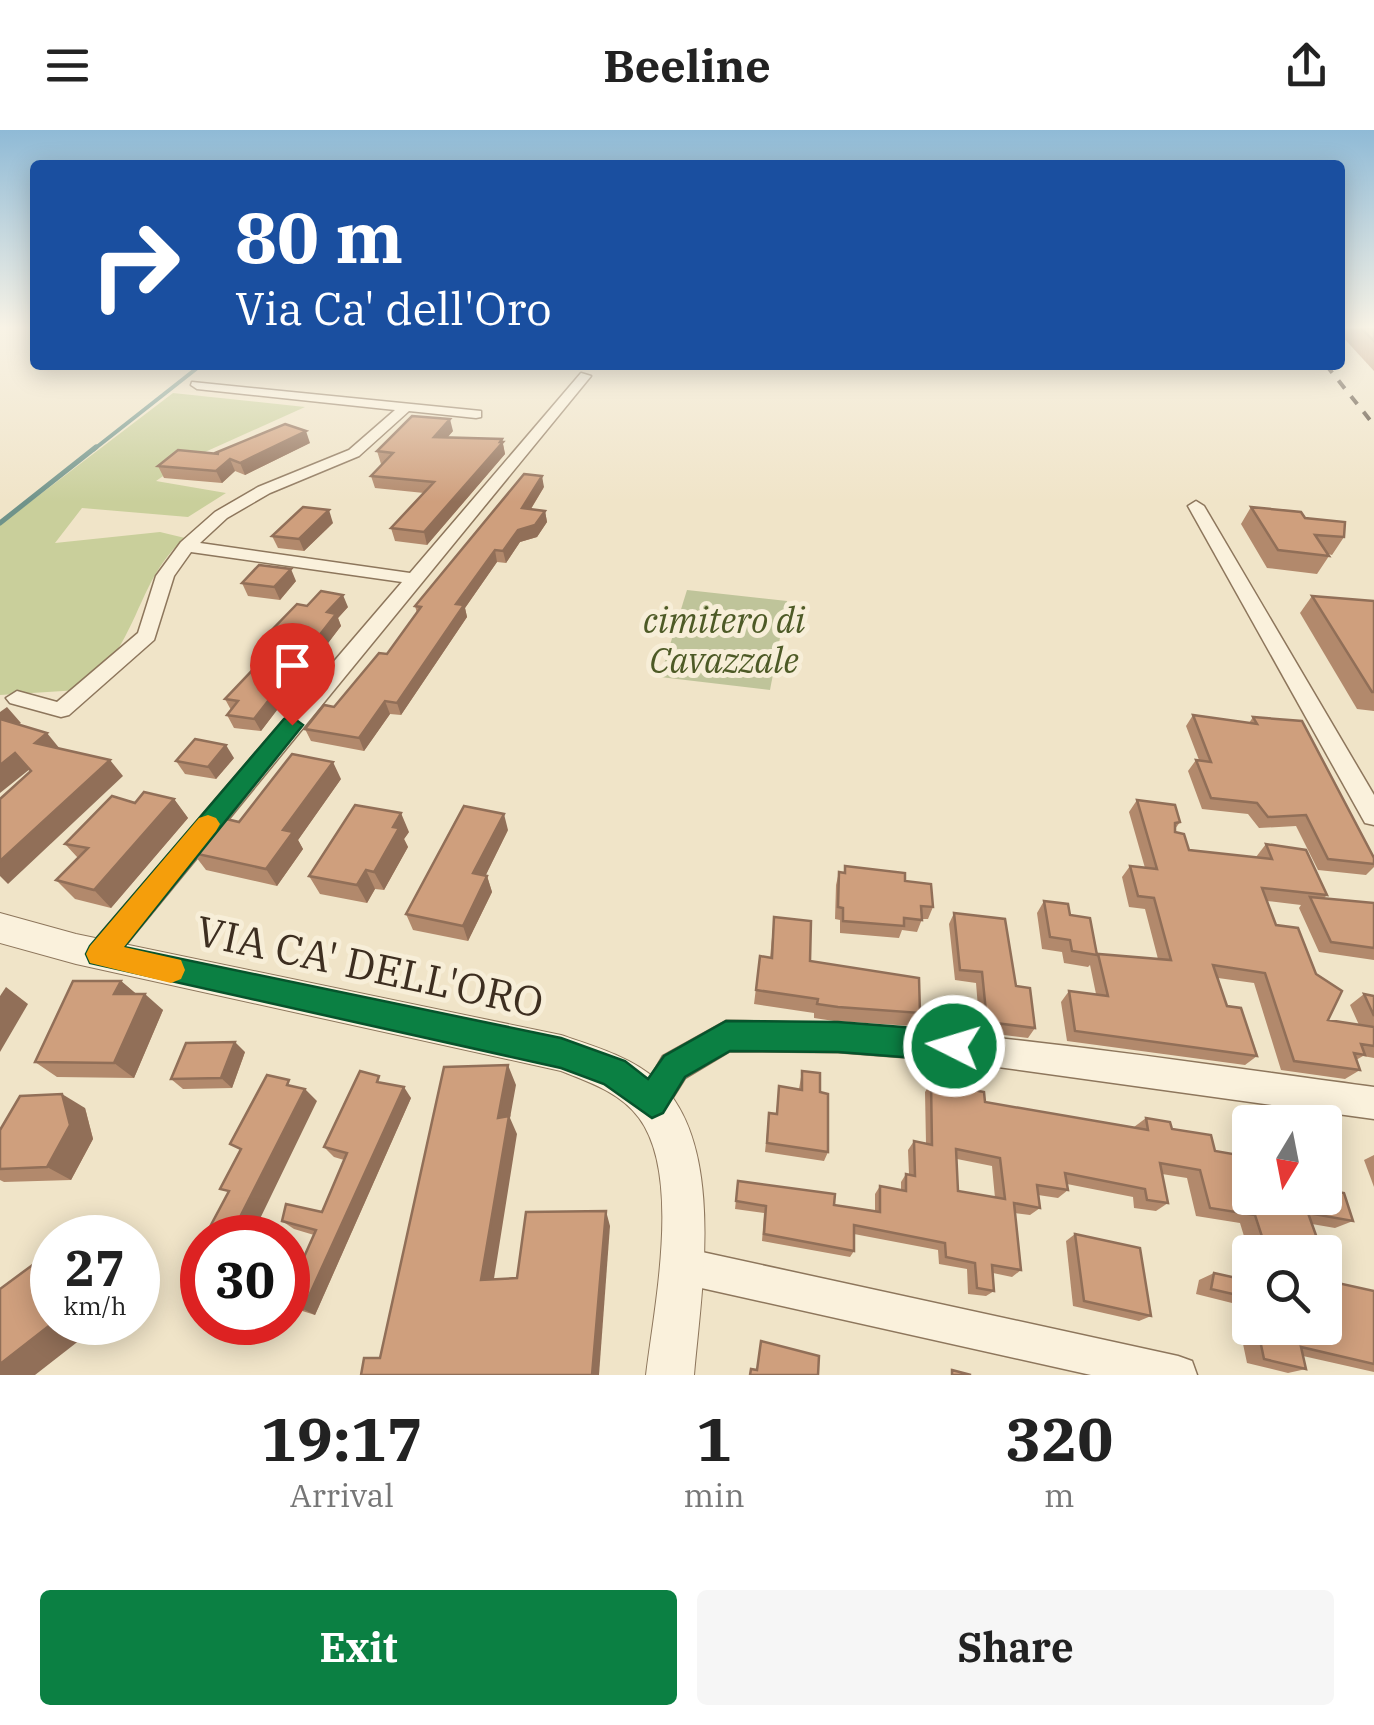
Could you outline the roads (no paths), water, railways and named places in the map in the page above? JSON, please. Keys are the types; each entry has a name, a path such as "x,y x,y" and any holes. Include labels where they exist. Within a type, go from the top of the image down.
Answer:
{"street":[{"path":"207,386 476,414"},
{"path":"100,954 577,386"},
{"path":"17,698 62,710 147,636 165,576 187,546 221,515 264,490 334,465 354,453 406,407"},
{"path":"1196,506 1374,816"},
{"path":"187,546 415,579"},
{"name":"VIA CA' DELL'ORO","path":"0,928 100,954 561,1053 614,1072 652,1102"},
{"path":"670,1375 679,1266 680,1165 673,1134 652,1102 674,1066 726,1036 838,1037 954,1046 1374,1103"},
{"path":"679,1266 1178,1375"}],"waterway":[{"path":"93,450 174,386"},
{"path":"0,523 96,447"}],"railway":[{"path":"1343,386 1374,425"}],"park label":[{"name":"cimitero di Cavazzale","path":"724,640"}]}
